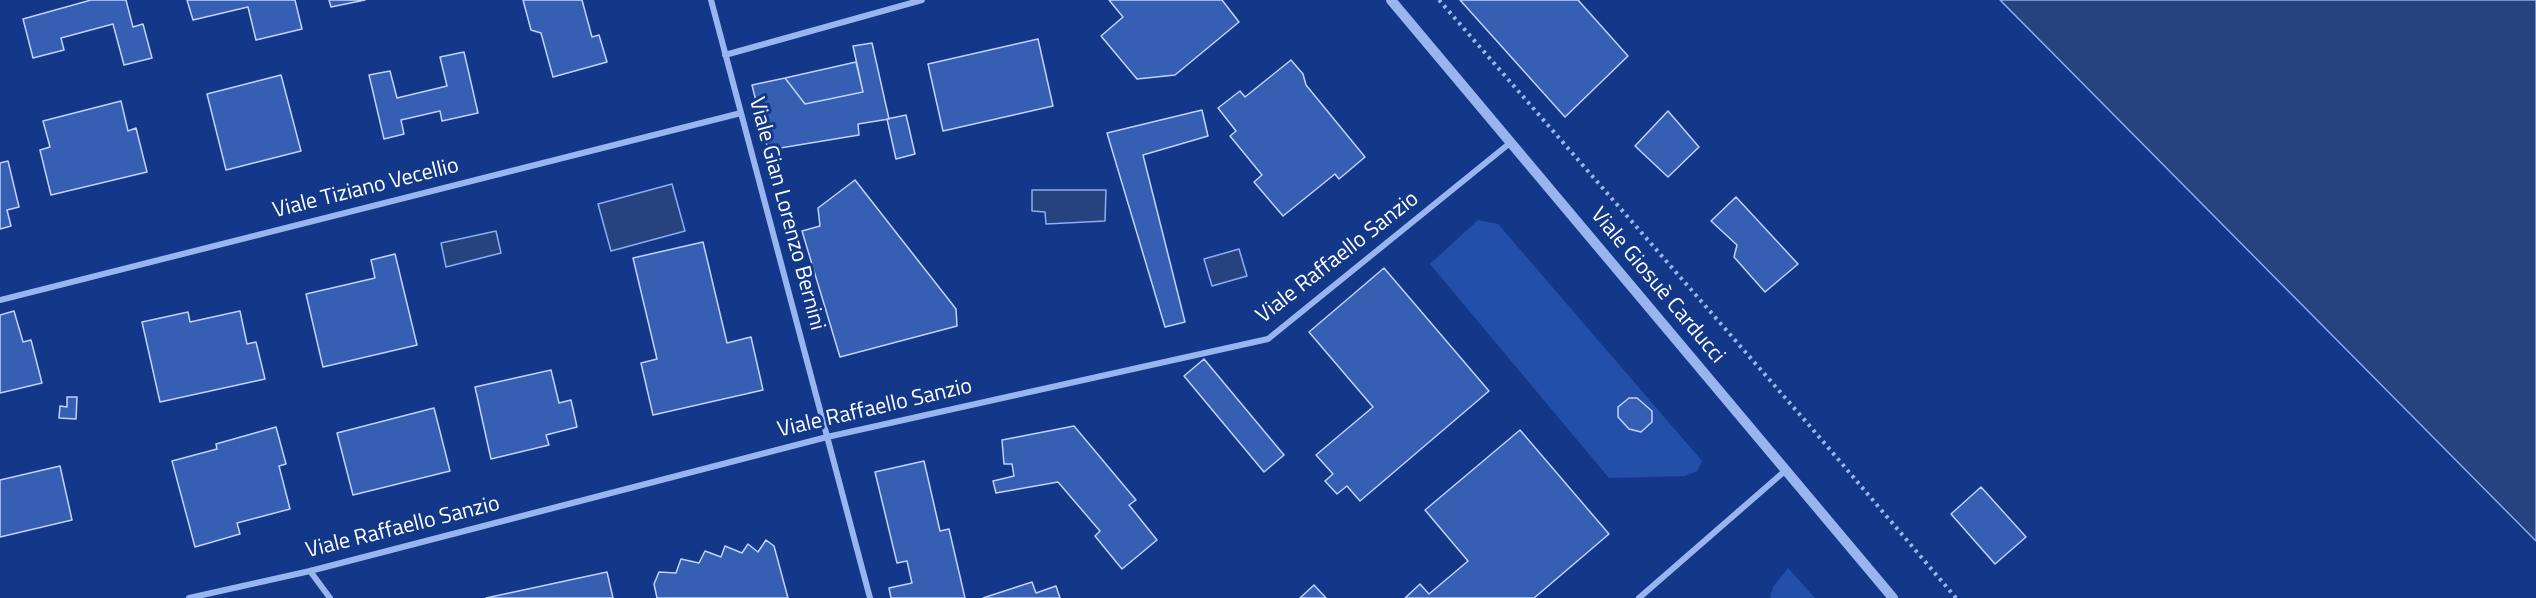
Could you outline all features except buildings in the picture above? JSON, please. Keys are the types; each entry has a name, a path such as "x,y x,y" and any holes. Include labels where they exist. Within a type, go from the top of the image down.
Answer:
{"street":[{"name":"Viale Gian Lorenzo Bernini","path":"711,0 870,598"},
{"path":"725,55 922,0"},
{"name":"Viale Giosuè Carducci","path":"1391,0 1893,598"},
{"name":"Viale Tiziano Vecellio","path":"0,300 741,113"},
{"name":"Viale Raffaello Sanzio","path":"189,598 310,571 827,437 1268,339 1510,143"},
{"path":"1640,598 1787,469"},
{"path":"310,571 330,598"}],"path":[{"path":"1439,0 1815,432 1956,598"}],"shaded area":[{"path":"2000,0 2536,0 2536,541"},
{"path":"672,184 685,231 611,251 598,204"},
{"path":"1032,190 1106,190 1105,221 1046,224 1045,212 1032,211"},
{"path":"1478,220 1498,224 1702,461 1697,471 1685,476 1609,478 1430,264"},
{"path":"496,231 501,253 446,267 441,243"},
{"path":"1239,249 1247,276 1212,286 1204,259"},
{"path":"1788,568 1815,598 1770,598 1773,587"}]}
